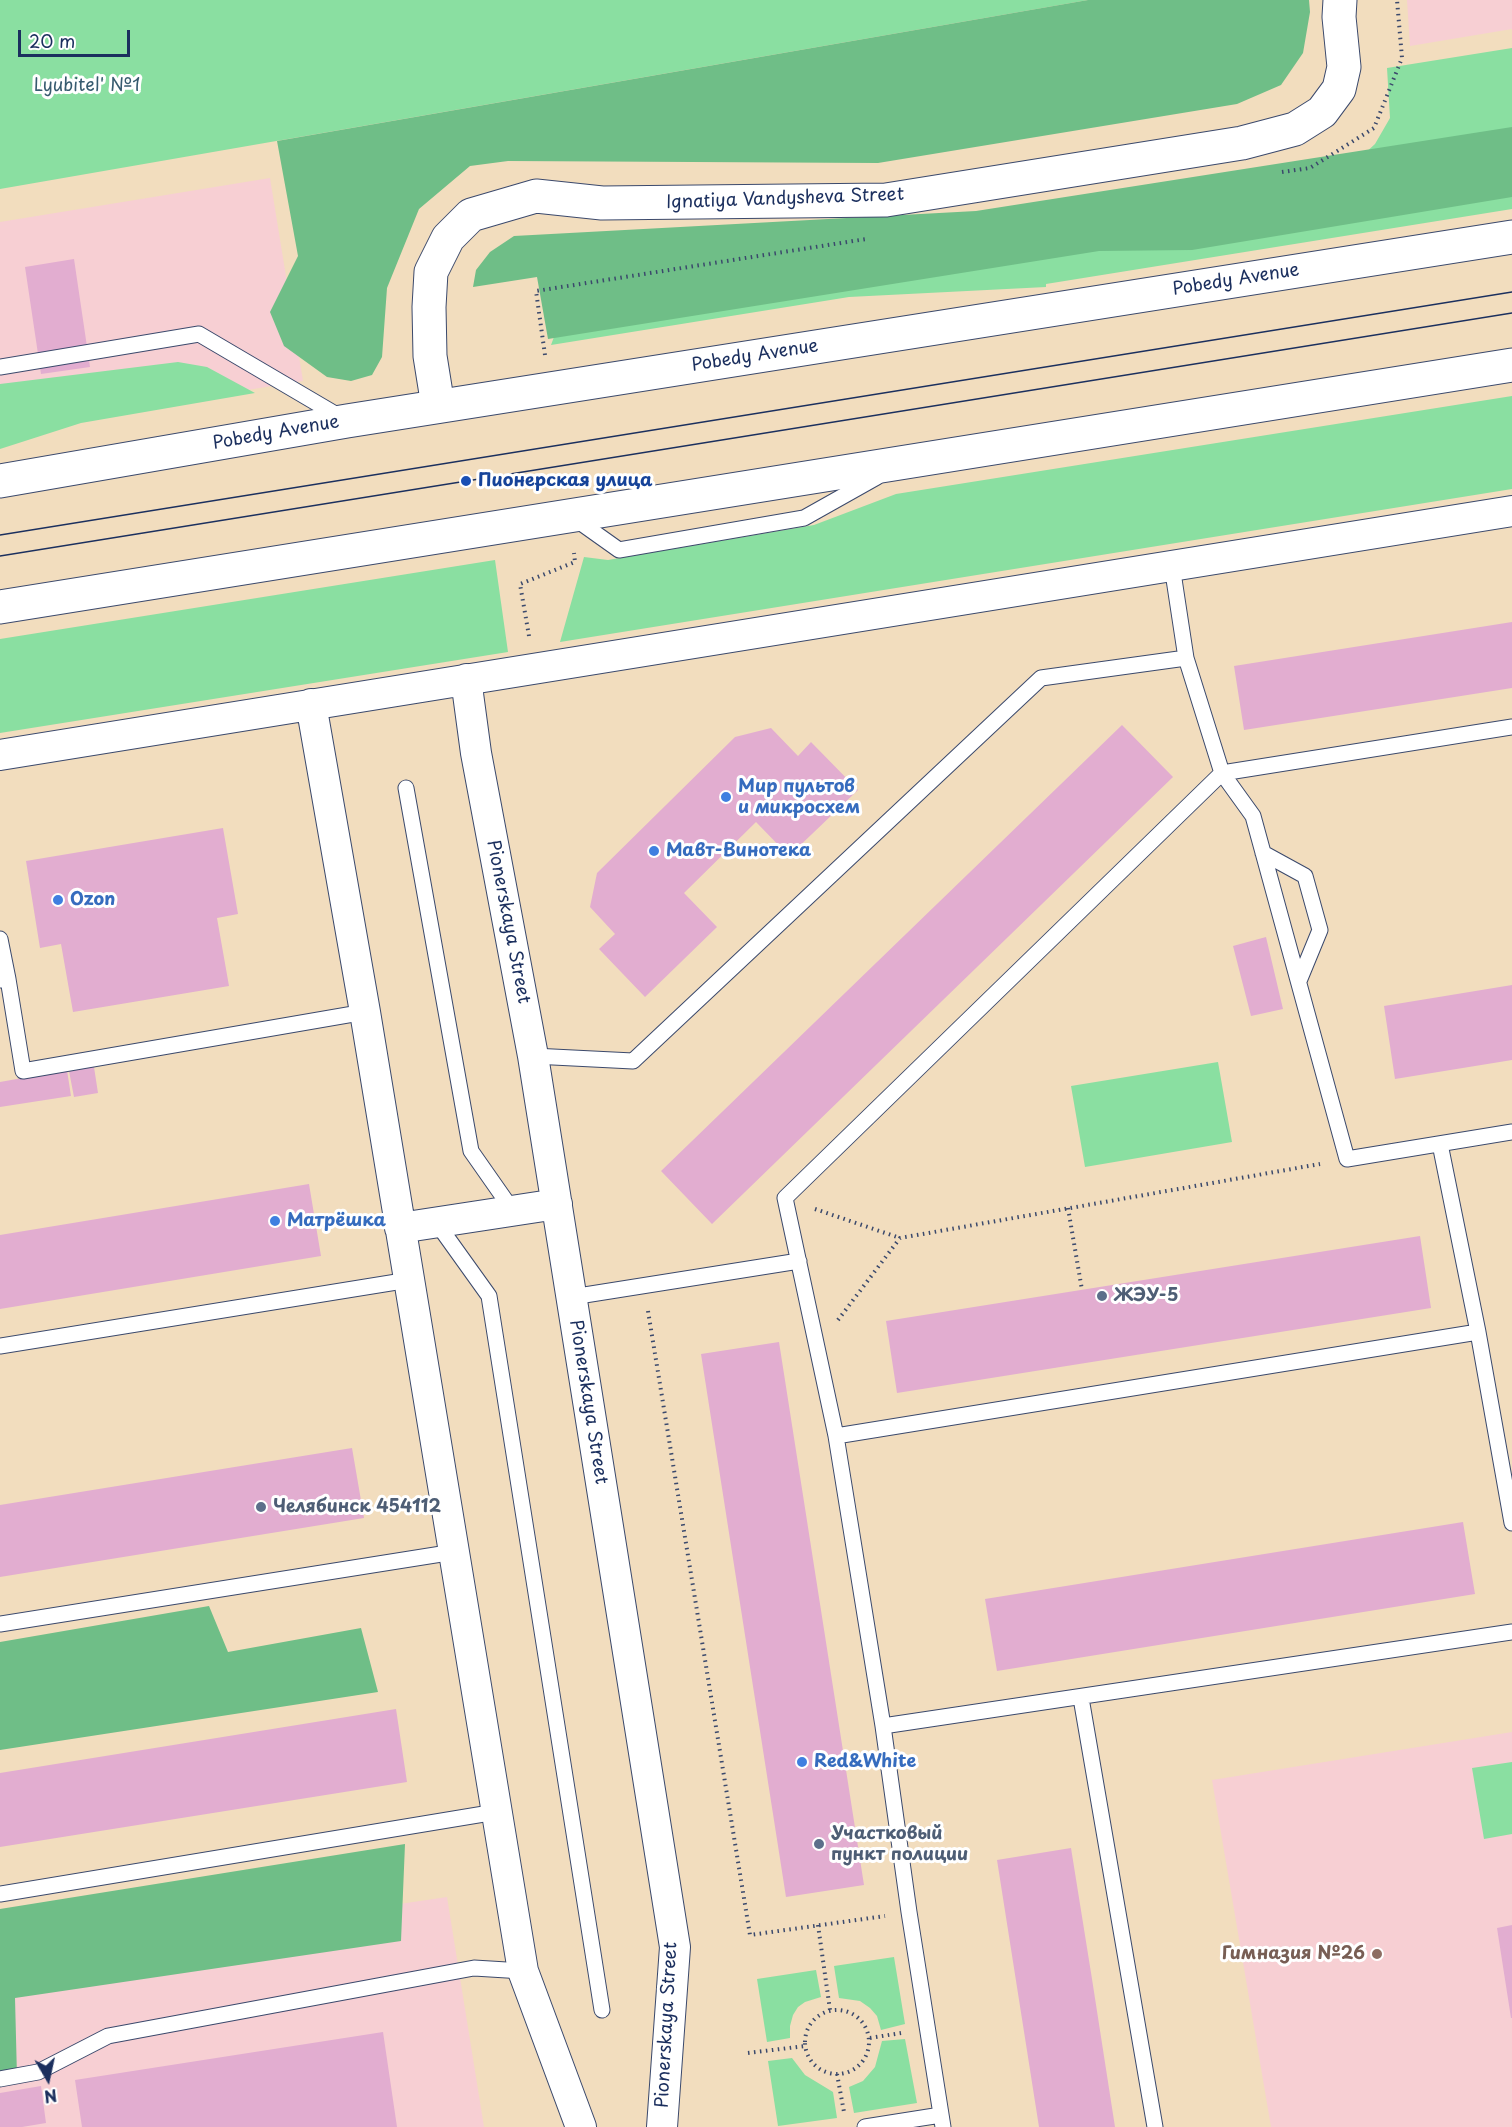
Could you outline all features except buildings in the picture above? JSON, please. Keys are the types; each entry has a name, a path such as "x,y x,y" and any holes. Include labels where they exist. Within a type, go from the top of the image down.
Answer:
{"main road":[{"name":"Ignatiya Vandysheva Street","path":"438,406 430,356 431,272 448,238 471,215 536,196 602,203 886,200 1242,143 1295,129 1322,112 1339,89 1344,67 1339,17 1340,0"},
{"name":"Pobedy Avenue","path":"0,481 438,406 1512,237"},
{"path":"0,608 1512,365"}],"street":[{"path":"0,755 1512,511"},
{"name":"Pionerskaya Street","path":"466,679 476,753 533,1056 675,1947 662,2127"},
{"path":"311,704 365,1012 523,1971 581,2127"},
{"path":"400,1227 557,1204"}],"lane":[{"path":"0,367 200,334 347,421"},
{"path":"1172,566 1186,658 1222,773 1253,816 1347,1159 1512,1132"},
{"path":"533,1056 633,1061 1041,678 1186,658"},
{"path":"865,2127 942,2121 883,1726 836,1436 785,1198 1222,773 1512,727"},
{"path":"406,788 471,1151 513,1211"},
{"path":"1263,853 1305,876 1320,930 1299,981"},
{"path":"0,939 4,979 23,1071 365,1012"},
{"path":"1440,1144 1478,1332 1512,1523"},
{"path":"436,1222 489,1296 602,2010"},
{"path":"572,1297 799,1261"},
{"path":"0,1346 409,1280"},
{"path":"836,1436 1478,1332"},
{"path":"0,1624 454,1552"},
{"path":"883,1726 1512,1632"},
{"path":"1081,1698 1155,2127"},
{"path":"0,1894 496,1812"},
{"path":"0,2079 38,2072 108,2036 474,1968 523,1971"}],"path":[{"path":"535,668 520,584 575,562 571,516"},
{"path":"785,1198 900,1238 1347,1159"},
{"path":"1068,1208 1082,1290"},
{"path":"817,1348 900,1238"},
{"path":"644,1286 750,1935 909,1912"},
{"path":"818,1925 830,2010"},
{"path":"830,2010 843,2010 856,2015 865,2025 870,2038 868,2051 862,2063 851,2071 837,2074 824,2072 813,2064 805,2046 806,2032 812,2020 830,2010"},
{"path":"748,2053 805,2046"},
{"path":"837,2074 844,2116"}],"shaded area":[{"path":"1407,0 1512,0 1512,29 1410,46"},
{"path":"270,178 303,381 0,430 0,222"},
{"name":"Гимназия №26","path":"1512,1732 1512,2127 1271,2127 1212,1780"},
{"path":"447,1897 484,2127 0,2127 0,1963"}],"green space":[{"name":"Lyubitel' №1","path":"0,0 1088,0 0,189"},
{"path":"1088,0 1309,0 1310,12 1303,53 1281,85 1237,104 878,163 508,161 470,166 419,209 387,288 382,357 372,375 351,381 327,377 284,346 270,312 298,256 277,141"},
{"path":"1512,48 1512,209 1046,284 1046,287 849,297 551,345 570,294 1362,156 1375,144 1390,118 1387,68"},
{"path":"1512,127 1512,197 1192,250 1099,251 548,339 537,277 473,287 476,270 490,252 514,236 976,211"},
{"path":"178,362 207,367 255,393 81,423 0,449 0,384"},
{"path":"1512,396 1512,489 560,642 584,557 608,560 814,525 896,494"},
{"path":"495,560 508,652 0,733 0,639"},
{"path":"1218,1062 1232,1142 1085,1167 1071,1086"},
{"path":"209,1606 228,1652 361,1628 378,1692 0,1750 0,1642"},
{"path":"1512,1762 1512,1834 1484,1839 1472,1768"},
{"path":"405,1844 401,1941 15,1998 17,2077 0,2079 0,1909"},
{"path":"894,1957 905,2024 881,2030 877,2016 870,2008 860,2001 839,1998 834,1966"},
{"path":"816,1970 821,1997 798,2007 790,2026 790,2038 767,2042 757,1979"},
{"path":"905,2039 917,2103 854,2113 849,2087 863,2081 875,2067 882,2041"},
{"path":"792,2058 805,2075 833,2092 837,2118 778,2126 768,2061"}],"tram line":[{"path":"0,535 1512,292"},
{"path":"0,556 1512,313"}],"place":[{"name":"Пионерская улица","path":"466,481"},
{"name":"Мир пультов и микросхем","path":"726,797"},
{"name":"Мавт-Винотека","path":"654,851"},
{"name":"Ozon","path":"58,900"},
{"name":"Матрёшка","path":"275,1221"},
{"name":"ЖЭУ-5","path":"1102,1296"},
{"name":"Челябинск 454112","path":"261,1507"},
{"name":"Red&White","path":"802,1762"},
{"name":"Участковый пункт полиции","path":"819,1844"},
{"name":"Гимназия №26","path":"1377,1954"}]}
